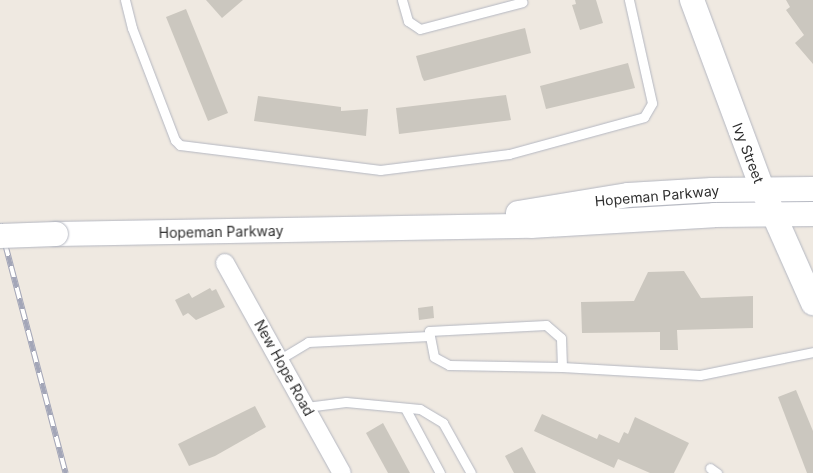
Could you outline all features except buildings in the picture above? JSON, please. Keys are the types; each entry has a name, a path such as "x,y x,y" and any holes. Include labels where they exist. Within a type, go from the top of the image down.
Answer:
{"main road":[{"name":"Ivy Street","path":"692,0 762,188 813,303"},
{"name":"Hopeman Parkway","path":"443,226 628,195 762,188 813,189"},
{"name":"Hopeman Parkway","path":"0,236 443,226 532,226 714,215 813,214"}],"street":[{"name":"New Hope Road","path":"225,263 342,473"}],"lane":[{"path":"125,0 132,28 175,140 180,145 380,170 509,154 644,117 652,104 629,0"},
{"path":"402,0 408,21 420,29 523,2"},
{"path":"562,367 561,338 546,325 429,331 434,357 449,366 562,367 700,375 813,352"},
{"path":"280,359 308,342 429,336"},
{"path":"306,407 346,402 420,409 443,424 471,473"},
{"path":"405,408 440,473"}],"railway":[{"path":"0,224 66,473"}]}
